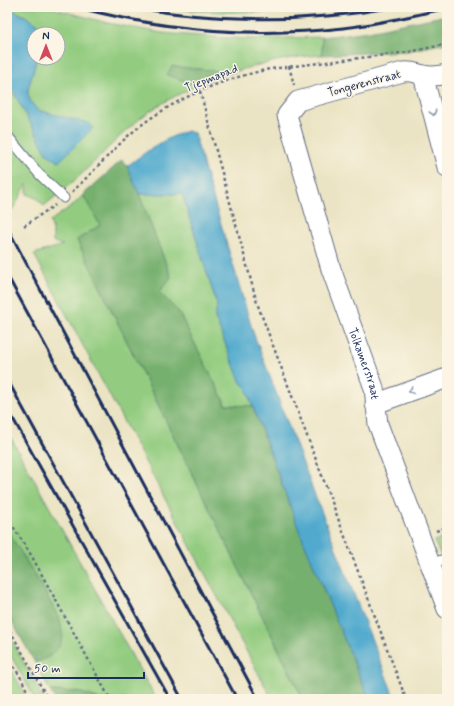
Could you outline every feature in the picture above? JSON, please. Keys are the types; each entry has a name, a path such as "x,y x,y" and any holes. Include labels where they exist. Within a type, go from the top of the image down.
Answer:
{"street":[{"name":"Tongerenstraat","path":"287,115 298,101 403,72 411,71 423,75 439,76 447,74"},
{"path":"423,75 447,167"},
{"name":"Tolkamerstraat","path":"287,115 330,270 374,388 378,424 439,561 447,609"},
{"path":"375,404 447,378"}],"lane":[{"path":"7,135 39,174 64,198"}],"path":[{"name":"Tjepmapad","path":"24,226 64,198 94,172 128,137 145,123 176,102 200,91 238,77 270,69 409,52 447,44"},
{"path":"200,91 257,303 406,699"},
{"path":"7,517 31,555 110,699"},
{"path":"7,625 48,699"},
{"path":"7,656 21,678 31,699"},
{"path":"433,699 447,694"}],"green space":[{"path":"7,7 48,7 108,23 162,33 251,39 322,37 322,55 278,61 233,72 210,80 169,100 150,111 140,119 74,181 44,206 36,198 27,194 27,184 12,211 7,202 7,80 47,154 88,123 37,110 30,100 28,89 35,66 66,66 66,26 40,26"},
{"path":"161,7 342,7 252,13 183,10"},
{"path":"447,15 447,43 407,51 322,55 322,37 369,31"},
{"path":"172,66 218,71 191,83 167,75"},
{"path":"122,160 127,166 139,194 171,277 159,292 178,311 226,405 253,406 299,530 369,699 303,699 77,240 100,225 83,195"},
{"path":"182,193 217,305 215,318 241,383 246,388 253,406 226,405 178,311 159,292 171,277 139,194"},
{"path":"83,195 100,225 77,240 303,699 272,699 34,254 63,245 53,242 53,230 50,221 73,205"},
{"path":"7,431 156,699 99,699 78,692 50,691 34,661 41,661 60,620 40,583 7,530"},
{"path":"7,530 40,583 60,620 63,638 59,647 50,656 40,661 34,661 7,613"},
{"path":"447,536 447,569 434,541"},
{"path":"7,631 43,699 35,699 7,649"},
{"path":"7,662 28,699 10,699 7,694"},
{"path":"50,691 78,692 99,699 55,699"}],"water":[{"path":"7,8 25,16 40,26 26,26 26,66 35,66 28,94 37,110 88,123 93,128 59,162 47,154 7,80"},
{"path":"187,131 194,133 253,332 395,699 369,699 299,530 246,388 241,383 215,318 217,305 182,194 139,194 127,166 163,141"}],"railway":[{"path":"76,7 141,21 208,30 242,32 310,31 343,28 395,20 447,8"},
{"path":"131,7 196,16 262,19 329,16 394,7"},
{"path":"7,227 258,699"},
{"path":"7,275 237,699"},
{"path":"7,379 182,699"},
{"path":"7,408 170,699"}]}
